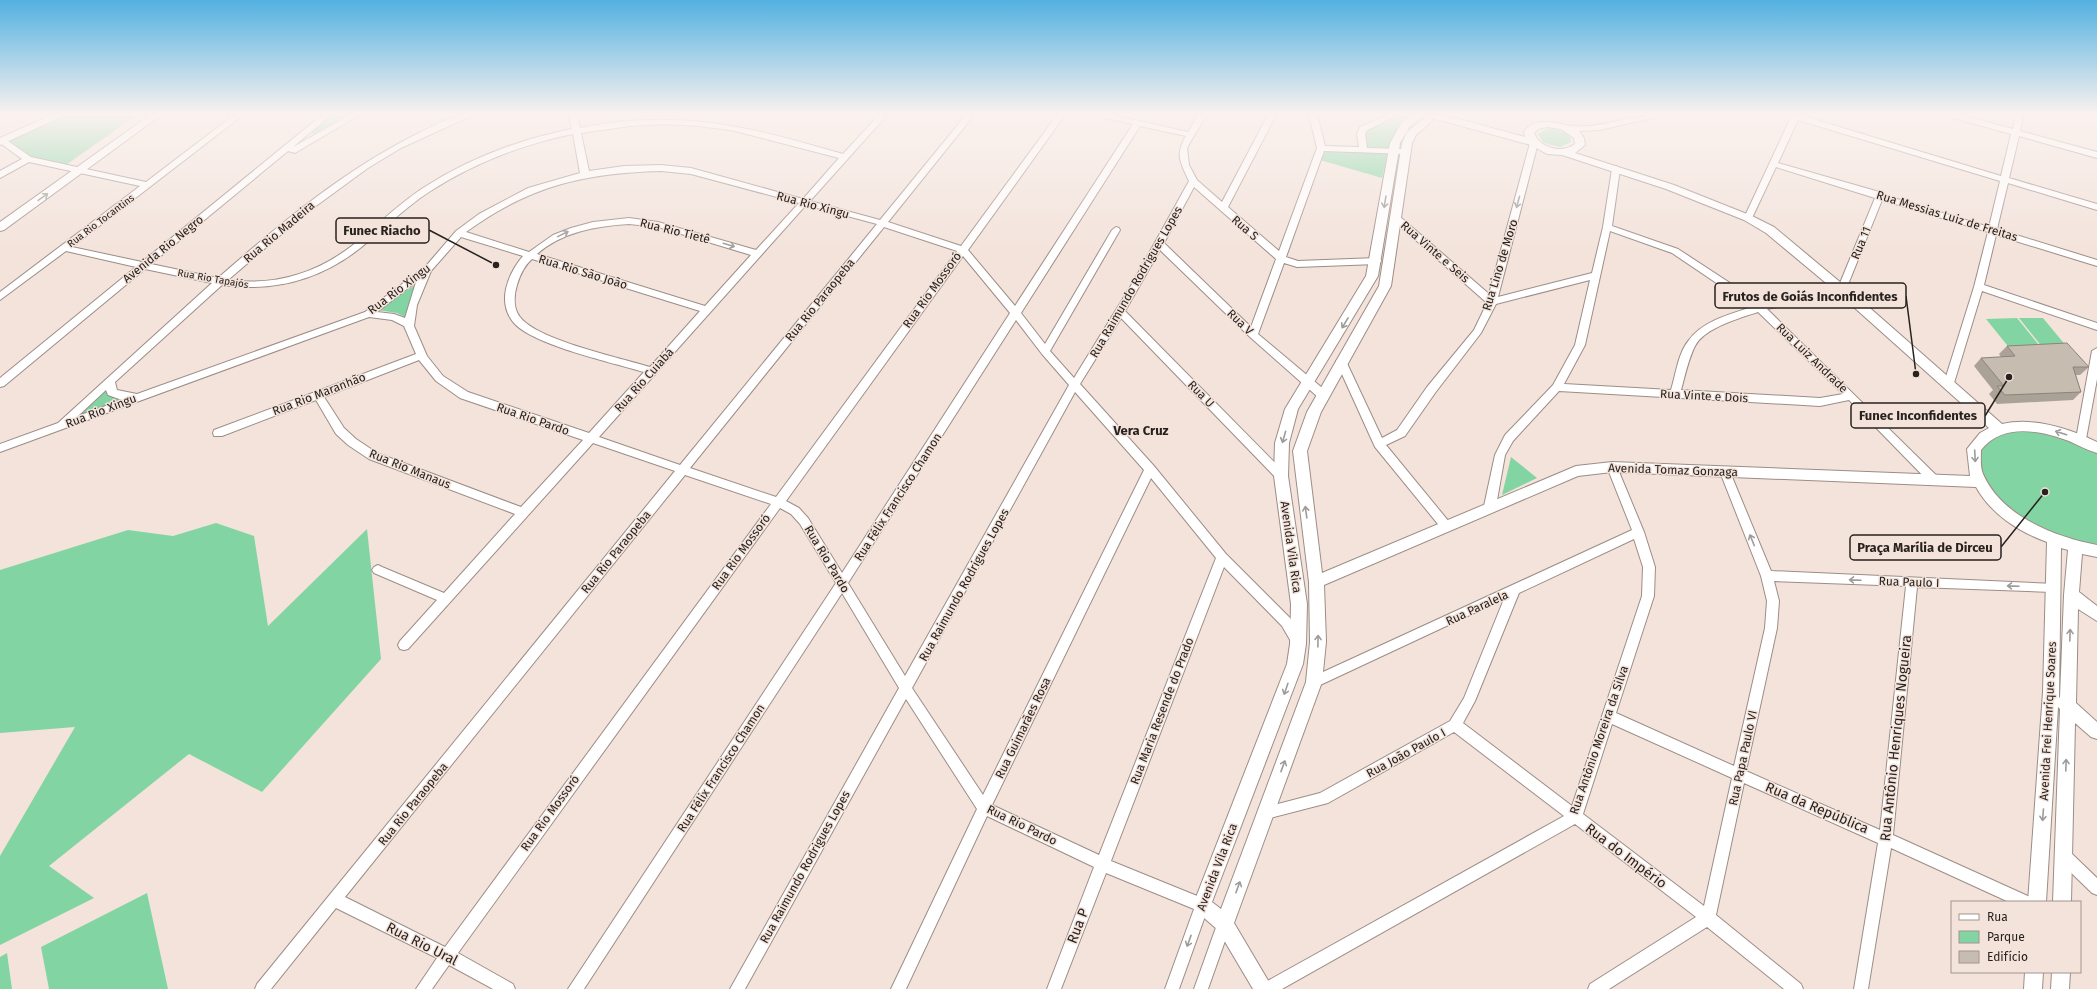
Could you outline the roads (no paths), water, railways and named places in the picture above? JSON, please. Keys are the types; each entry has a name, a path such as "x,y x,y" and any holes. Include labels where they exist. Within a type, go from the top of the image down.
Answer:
{"street":[{"path":"0,175 26,161"},
{"path":"34,161 148,185"},
{"path":"0,217 78,161"},
{"path":"0,227 93,161"},
{"name":"Rua Rio Tocantins","path":"0,297 179,161"},
{"name":"Avenida Rio Negro","path":"0,383 142,265 271,161"},
{"path":"257,173 276,161"},
{"name":"Rua Rio Madeira","path":"58,427 286,224 344,178 372,161"},
{"name":"Rua Rio Tapajós","path":"64,248 242,286 261,286 296,279 338,261 357,247 387,219 435,184 482,161"},
{"path":"582,161 585,174"},
{"name":"Rua Rio Cuiabá","path":"404,645 841,161"},
{"name":"Rua Rio Paraopeba","path":"262,989 932,161"},
{"name":"Rua Rio Mossoró","path":"423,989 446,955 1026,161"},
{"name":"Rua Félix Francisco Chamon","path":"575,989 1017,315 1110,161"},
{"name":"Rua S","path":"1185,161 1193,181 1223,209 1282,259 1297,264 1377,260"},
{"path":"1223,209 1248,161"},
{"path":"1253,335 1282,259 1316,161"},
{"name":"Avenida Vila Rica","path":"1172,989 1202,905 1282,702 1295,664 1298,644 1300,604 1281,476 1282,443 1292,409 1372,276 1377,260 1397,161"},
{"name":"Avenida Vila Rica","path":"1201,989 1314,682 1318,642 1316,582 1300,451 1304,434 1323,395 1385,286 1396,218 1399,161"},
{"name":"Rua Lino de Moro","path":"1379,444 1401,433 1411,422 1431,390 1478,331 1492,302 1528,161"},
{"path":"1591,161 1670,187 1748,218 1788,244 1949,383 1998,429"},
{"path":"1603,161 1613,168"},
{"path":"1748,218 1775,161"},
{"path":"1947,161 2097,206"},
{"path":"1949,383 1979,287 2008,161"},
{"name":"Rua Messias Luiz de Freitas","path":"1774,164 1993,229 2097,263"},
{"name":"Rua Rio Xingu","path":"0,448 368,314 429,268 459,234 482,216 531,190 585,174 624,169 661,168 691,172 882,223 962,249"},
{"path":"1490,506 1500,456 1509,438 1557,387 1580,345 1607,227 1613,168"},
{"name":"Rua Raimundo Rodrigues Lopes","path":"737,989 1076,384 1121,312 1160,244 1193,181"},
{"name":"Rua 11","path":"1842,290 1880,195"},
{"name":"Rua Vinte e Seis","path":"1396,218 1492,302"},
{"name":"Rua Rio Tietê","path":"652,371 556,340 533,331 518,322 510,308 512,280 530,255 544,244 582,226 608,221 630,220 652,222 758,254"},
{"name":"Rua Luiz Andrade","path":"1607,227 1676,251 1760,308 1851,396 1935,482"},
{"path":"1044,352 1116,230"},
{"name":"Rua Rio São João","path":"459,234 707,310"},
{"name":"Rua V","path":"1160,244 1253,335 1323,395"},
{"path":"962,249 1017,315 1044,352 1076,384 1150,469 1222,558 1286,622 1298,644"},
{"path":"368,314 394,317 409,324 417,292 429,268"},
{"path":"1492,302 1597,275"},
{"path":"1979,287 2097,327"},
{"path":"1675,394 1691,342 1701,332 1713,325 1760,308 1842,290"},
{"name":"Rua U","path":"1121,312 1281,476"},
{"name":"Rua Rio Pardo","path":"409,324 421,356 435,375 449,387 464,395 778,502 795,511 804,521 906,689 984,808 1102,864 1202,905 1224,924 1264,989"},
{"path":"2081,439 2097,352"},
{"name":"Rua Rio Maranhão","path":"218,433 421,356"},
{"path":"1341,361 1379,444 1446,526"},
{"path":"110,381 112,392 122,396 138,397"},
{"name":"Rua Vinte e Dois","path":"1557,387 1820,402 1851,396"},
{"name":"Rua Rio Manaus","path":"318,395 340,431 352,442 373,456 524,513"},
{"path":"2097,448 2081,439 2050,429 2020,426 1998,429 1986,435 1974,449 1976,475 1990,497 2014,519 2054,540 2075,548 2097,551"},
{"name":"Avenida Tomaz Gonzaga","path":"1316,582 1490,506 1576,471 1612,467 1935,482 1980,482"},
{"name":"Rua Antônio Moreira da Silva","path":"1268,989 1575,817 1648,596 1649,567 1638,532 1612,467"},
{"name":"Rua Guimarães Rosa","path":"898,989 984,808 1150,469"},
{"name":"Rua Papa Paulo VI","path":"1708,918 1771,628 1773,601 1767,576 1725,472"},
{"name":"Rua Paralela","path":"1314,682 1513,592 1638,532"},
{"name":"Avenida Frei Henrique Soares","path":"2037,901 2051,692 2054,540"},
{"name":"Avenida Frei Henrique Soares","path":"2062,901 2071,595 2075,548"},
{"name":"Rua Maria Resende do Prado","path":"1102,864 1222,558"},
{"path":"378,570 446,599"},
{"name":"Rua Paulo I","path":"1767,576 2052,587"},
{"name":"Rua Antônio Henriques Nogueira","path":"1861,989 1886,838 1912,582"},
{"name":"Rua João Paulo I","path":"1266,813 1323,800 1455,725 1469,700 1513,592"},
{"path":"2071,595 2097,615"},
{"path":"1277,614 1290,612 1300,604"},
{"path":"2051,692 2097,732"},
{"name":"Rua da República","path":"1608,716 1739,776 1886,838 2023,901"},
{"name":"Rua do Império","path":"1455,725 1708,918 1796,989"},
{"path":"2064,856 2097,888"},
{"name":"Rua P","path":"1054,989 1102,864"},
{"name":"Rua Rio Ural","path":"334,900 446,955 508,989"},
{"path":"1595,989 1708,918"},
{"path":"2033,989 2034,973"},
{"path":"2060,989 2061,973"}],"place":[{"name":"Funec Riacho","path":"496,265"},
{"name":"Frutos de Goiás Inconfidentes","path":"1916,374"},
{"name":"Funec Inconfidentes","path":"2009,377"},
{"name":"Praça Marília de Dirceu","path":"2045,492"}],"district":[{"name":"Vera Cruz","path":"1141,430"}]}
